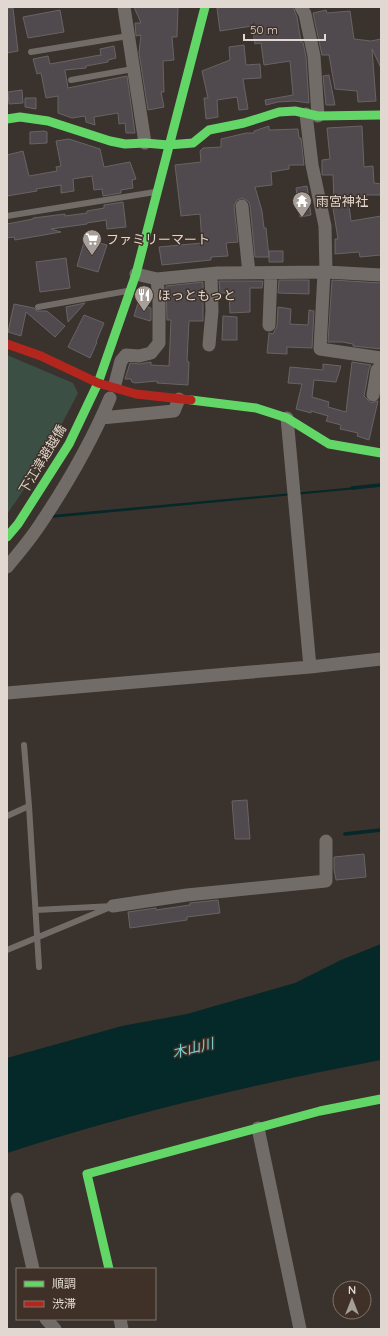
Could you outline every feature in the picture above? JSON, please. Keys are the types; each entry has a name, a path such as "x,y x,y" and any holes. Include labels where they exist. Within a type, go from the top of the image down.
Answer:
{"street":[{"path":"124,7 145,143"},
{"path":"301,7 305,14 314,56 312,165 325,226 325,272 320,349 381,358"},
{"name":"下江津避越僑","path":"7,537 18,524 69,444 96,387 136,274 204,8"},
{"path":"7,119 20,117 48,121 110,142 125,144 145,143 168,145 193,143 209,130 244,123 279,112 295,112 312,115 381,115"},
{"path":"242,206 249,273"},
{"path":"136,274 157,279 211,274 249,273 325,272 381,275"},
{"path":"268,325 271,273"},
{"path":"209,345 212,311 211,274"},
{"path":"115,384 121,361 126,355 139,356 151,353 159,343 159,300 157,279"},
{"path":"7,344 42,356 96,387 207,404 256,408 288,418 329,444 381,453"},
{"path":"373,395 377,370 381,366"},
{"path":"7,567 38,528 66,484 102,418 110,398"},
{"path":"102,418 174,412 179,399"},
{"path":"288,418 310,667"},
{"path":"7,693 310,667 381,659"},
{"path":"113,906 187,895 326,881 326,841"},
{"path":"109,1268 87,1174 320,1111 381,1099"},
{"path":"258,1128 300,1329"},
{"path":"17,1199 33,1268"},
{"path":"47,1320 55,1329"}],"lane":[{"path":"31,52 128,36"},
{"path":"71,80 133,69"},
{"path":"7,216 156,192"},
{"path":"38,307 130,290"},
{"path":"24,745 39,967"},
{"path":"7,816 29,806"},
{"path":"36,910 113,906"},
{"path":"7,950 113,906"}],"green space":[{"path":"7,355 73,383 78,393 36,470 7,514"}],"water":[{"path":"357,487 357,489 50,518 52,515"},
{"name":"木山川","path":"381,944 381,1060 192,1100 99,1125 7,1153 7,1058 122,1026 187,1014 295,983 341,960"}],"building":[{"path":"134,7 178,7 177,37 172,37 174,60 163,61 164,92 161,92 164,107 148,110 139,53 141,35 136,36 135,23 141,23"},
{"path":"293,7 297,17 301,42 303,42 306,57 309,103 294,101 278,102 266,105 265,100 293,95 290,61 264,65 261,43 255,44 252,26 220,31 217,8"},
{"path":"7,8 13,8 18,51 7,53"},
{"path":"60,10 64,32 28,38 23,17"},
{"path":"326,10 327,13 350,11 354,39 371,41 381,39 381,68 372,49 376,101 358,102 357,91 335,89 329,55 322,55 313,13"},
{"path":"244,45 246,65 260,64 261,78 243,79 248,109 239,110 237,97 217,100 218,117 206,119 204,98 208,98 202,71 230,60 229,47"},
{"path":"114,46 116,58 108,60 108,62 86,66 86,68 65,70 68,88 127,76 135,133 126,133 125,123 119,124 118,113 94,117 95,125 86,122 85,116 72,118 58,113 58,96 46,98 41,73 37,74 33,59 48,56 50,64 101,56 100,49"},
{"path":"329,75 335,105 326,105 323,76"},
{"path":"22,90 23,103 9,104 8,92"},
{"path":"25,98 36,98 36,109 25,107"},
{"path":"269,126 269,130 298,129 299,138 301,138 304,165 289,165 289,169 271,172 272,185 255,187 262,211 264,228 266,228 269,257 255,257 250,205 248,201 242,198 237,200 234,206 238,242 226,243 228,256 211,257 211,260 162,265 159,247 202,243 200,214 181,216 175,165 201,162 200,151 203,148 221,147 221,139 246,133 254,133 254,131"},
{"path":"362,126 364,167 373,166 374,183 381,184 381,189 380,195 366,195 366,202 349,205 351,221 381,216 381,255 360,257 359,252 335,254 335,239 338,239 332,202 334,202 333,175 322,175 322,160 330,159 327,128"},
{"path":"30,132 47,132 47,143 30,144"},
{"path":"69,139 100,149 104,167 130,162 136,179 132,180 133,188 121,190 121,193 103,196 102,189 94,190 92,176 73,179 74,191 61,193 61,185 7,196 7,155 23,151 29,176 57,171 56,167 61,166 56,141"},
{"path":"307,186 311,215 300,217 296,188"},
{"path":"123,202 126,227 107,229 106,220 51,229 61,232 15,240 14,237 7,238 7,224 33,218 87,213 87,211 104,208 104,205"},
{"name":"ファミリーマート","path":"85,239 107,245 98,272 77,266"},
{"path":"269,251 283,251 283,262 269,262"},
{"path":"66,258 70,288 40,292 36,262"},
{"path":"279,280 309,280 309,294 278,293"},
{"path":"332,280 381,283 381,349 353,346 353,344 342,342 328,342"},
{"path":"219,281 263,281 262,288 250,288 250,312 230,313 229,293 220,293"},
{"path":"203,282 203,321 189,321 187,361 189,362 188,385 157,383 157,381 135,383 132,382 131,379 125,379 130,363 139,364 151,362 151,365 169,366 171,320 167,320 166,286"},
{"path":"85,303 68,322 66,307"},
{"name":"ほっともっと","path":"138,303 151,308 150,321 134,316"},
{"path":"14,304 34,308 37,311 47,311 65,326 55,337 26,312 21,336 8,332"},
{"path":"278,307 291,309 290,324 308,325 309,310 314,311 312,348 287,347 287,354 267,353 269,333 273,334 277,326"},
{"path":"84,315 104,323 90,358 68,347"},
{"path":"223,316 237,317 237,340 222,340"},
{"path":"352,362 371,365 364,396 371,403 378,401 369,440 357,436 358,433 340,429 341,425 326,421 328,416 311,411 311,413 296,409 302,384 288,383 290,367 323,370 323,364 341,366 336,382 314,380 312,397 329,402 328,407 346,412"},
{"path":"247,800 250,839 235,839 232,801"},
{"path":"364,854 366,877 336,880 334,857"},
{"path":"218,900 220,913 187,917 187,920 130,928 128,912 156,908 156,910 190,905 190,903"}],"waterway":[{"path":"352,488 381,485"},
{"path":"345,834 381,830"}],"traffic: fast":[{"path":"7,537 18,524 69,444 98,383 136,274 205,7"},
{"path":"7,119 20,117 48,121 110,141 125,144 145,143 168,145 193,143 209,130 244,123 279,112 295,111 318,116 381,115"},
{"path":"191,400 256,408 287,418 329,444 381,453"},
{"path":"109,1268 87,1174 320,1111 381,1099"}],"traffic: jam":[{"path":"7,344 41,356 98,383 136,394 191,400"}],"place":[{"name":"雨宮神社","path":"302,218"},
{"name":"ファミリーマート","path":"92,256"},
{"name":"ほっともっと","path":"144,312"}]}
